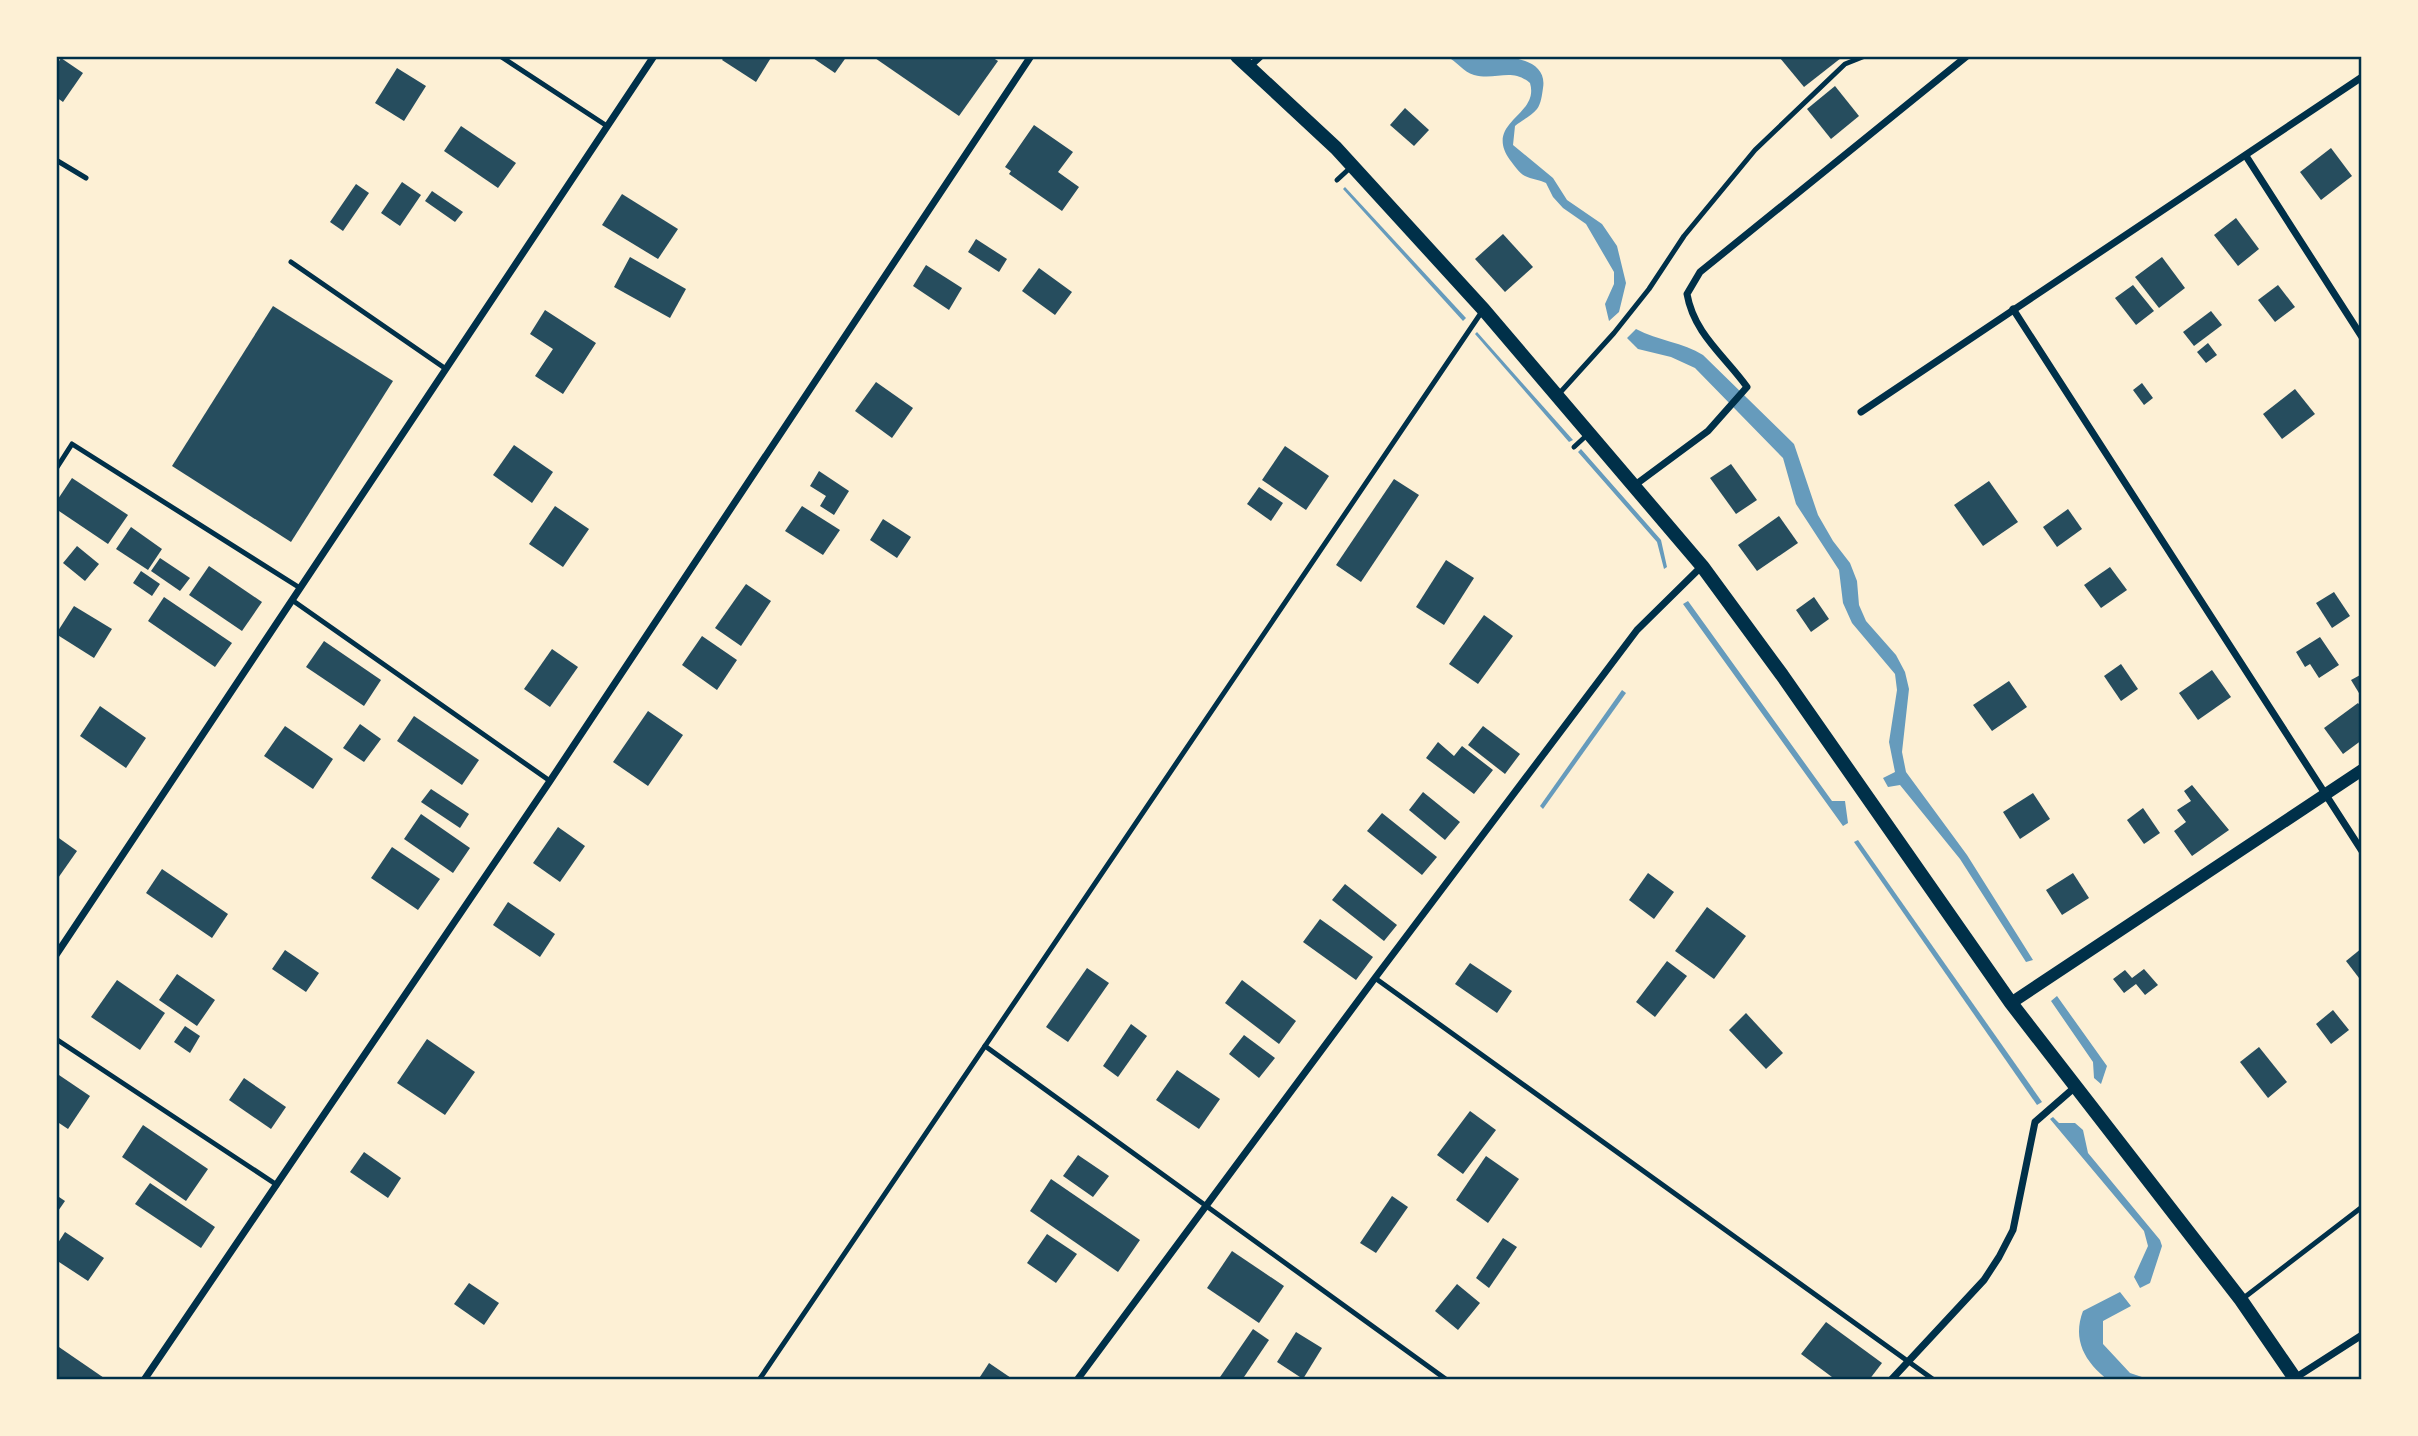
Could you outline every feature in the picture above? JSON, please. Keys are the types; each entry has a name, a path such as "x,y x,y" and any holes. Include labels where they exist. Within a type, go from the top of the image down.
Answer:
{"main road":[{"path":"1237,56 1255,61 1352,165 1484,310 1702,566 1783,675 2011,1003 2074,1088 2241,1300 2295,1379"}],"street":[{"path":"56,955 654,56"},
{"path":"145,1380 550,781 1031,56"},
{"path":"1635,485 1708,431 1747,387 1708,342 1691,315 1687,294 1700,272 1967,56"},
{"path":"1861,412 2362,76"},
{"path":"2246,156 2362,337"},
{"path":"2013,309 2362,851"},
{"path":"1077,1380 1374,978 1637,630 1702,566"},
{"path":"2011,1003 2362,770"},
{"path":"1891,1380 1984,1280 1999,1257 2013,1230 2035,1122 2074,1088"},
{"path":"2295,1379 2362,1335"}],"lane":[{"path":"500,56 607,126"},
{"path":"1557,396 1615,333 1649,289 1684,236 1755,150 1845,64 1865,56"},
{"path":"56,160 86,178"},
{"path":"1337,180 1352,165"},
{"path":"291,262 446,369"},
{"path":"759,1380 1484,310"},
{"path":"1574,447 1590,433"},
{"path":"56,469 72,444 300,588"},
{"path":"292,600 550,781"},
{"path":"1374,978 1934,1380"},
{"path":"56,1039 277,1185"},
{"path":"985,1046 1447,1380"},
{"path":"2241,1300 2362,1207"}],"water":[{"path":"1490,55 1522,60 1534,66 1542,75 1543,88 1539,105 1532,114 1515,126 1513,145 1553,178 1567,200 1602,224 1617,246 1626,283 1619,312 1609,321 1605,304 1614,284 1614,272 1586,224 1563,208 1546,183 1521,173 1504,147 1503,137 1507,128 1527,104 1531,94 1530,83 1510,75 1474,75 1446,56"},
{"path":"1345,187 1466,318 1463,321 1343,189"},
{"path":"1636,329 1703,355 1794,444 1818,515 1850,563 1857,581 1859,605 1866,621 1896,655 1905,672 1909,689 1902,752 1906,772 1967,855 2033,960 2026,962 1960,859 1900,785 1888,787 1883,778 1895,772 1889,742 1897,690 1895,674 1852,623 1843,603 1839,570 1796,504 1783,458 1695,368 1671,357 1638,349 1627,338"},
{"path":"1477,332 1573,440 1569,442 1475,334"},
{"path":"1581,449 1661,540 1667,567 1664,569 1657,542 1578,452"},
{"path":"1688,601 1832,801 1845,801 1848,823 1843,826 1683,604"},
{"path":"1622,690 1626,693 1543,809 1540,806"},
{"path":"1858,840 2042,1102 2037,1105 1854,842"},
{"path":"2057,996 2107,1066 2101,1084 2094,1078 2093,1062 2051,1001"},
{"path":"2053,1117 2059,1123 2075,1123 2083,1130 2088,1153 2160,1240 2162,1246 2150,1283 2140,1288 2134,1277 2148,1246 2144,1231 2050,1119"},
{"path":"2120,1292 2131,1306 2103,1321 2103,1344 2130,1373 2151,1380 2108,1380 2093,1366 2083,1350 2079,1331 2083,1311"}],"building":[{"path":"725,56 772,56 756,82 722,60"},
{"path":"810,56 847,56 835,73"},
{"path":"872,56 990,56 998,61 959,116"},
{"path":"61,58 83,73 63,102 56,97 56,66"},
{"path":"1780,58 1841,58 1804,87"},
{"path":"397,68 426,86 404,121 375,103"},
{"path":"1835,86 1859,116 1831,139 1807,109"},
{"path":"1405,108 1429,130 1414,146 1390,125"},
{"path":"1034,125 1073,152 1058,172 1079,187 1062,211 1009,174 1011,171 1005,167"},
{"path":"461,126 516,163 498,188 444,151"},
{"path":"2331,148 2352,176 2321,200 2300,172"},
{"path":"402,182 421,195 400,226 381,213"},
{"path":"356,184 369,193 343,231 330,222"},
{"path":"432,191 463,212 455,222 425,201"},
{"path":"622,194 678,229 658,259 602,225"},
{"path":"2236,218 2259,249 2238,266 2214,235"},
{"path":"1503,234 1533,267 1505,292 1475,259"},
{"path":"976,239 1007,259 999,272 968,252"},
{"path":"630,257 686,289 670,318 614,287"},
{"path":"2162,257 2185,288 2159,308 2135,277"},
{"path":"926,265 962,288 949,310 913,286"},
{"path":"1039,268 1072,292 1055,315 1022,291"},
{"path":"2133,285 2154,311 2136,325 2115,298"},
{"path":"2278,285 2295,307 2275,322 2258,300"},
{"path":"273,306 393,381 291,542 172,466"},
{"path":"545,310 596,343 563,394 535,376 553,349 530,334"},
{"path":"2211,311 2222,325 2194,346 2183,332"},
{"path":"2208,343 2217,355 2206,363 2197,352"},
{"path":"876,382 913,408 892,438 855,411"},
{"path":"2142,383 2153,398 2144,405 2133,390"},
{"path":"2295,389 2315,414 2282,439 2263,414"},
{"path":"514,445 553,472 532,503 493,475"},
{"path":"1285,446 1329,476 1306,510 1262,480"},
{"path":"1731,464 1757,500 1736,514 1710,478"},
{"path":"819,471 849,491 834,515 820,506 826,496 810,486"},
{"path":"72,478 128,515 108,544 56,509 56,502"},
{"path":"1394,479 1419,495 1361,582 1336,565"},
{"path":"1989,481 2018,522 1983,546 1954,505"},
{"path":"1259,487 1283,503 1271,521 1247,504"},
{"path":"555,506 589,529 563,567 529,544"},
{"path":"802,506 840,530 823,555 785,531"},
{"path":"2068,509 2082,529 2057,547 2043,527"},
{"path":"1779,516 1798,543 1757,571 1738,545"},
{"path":"883,519 911,537 897,558 870,540"},
{"path":"131,527 162,549 148,570 116,549"},
{"path":"77,546 99,564 85,581 63,563"},
{"path":"160,558 190,578 180,591 151,571"},
{"path":"1446,560 1474,578 1444,625 1416,607"},
{"path":"209,566 262,602 242,631 189,595"},
{"path":"2110,567 2127,590 2101,608 2084,585"},
{"path":"141,571 160,584 152,596 133,583"},
{"path":"746,584 771,601 741,646 715,628"},
{"path":"2334,592 2350,616 2332,628 2316,603"},
{"path":"164,597 232,643 215,667 148,621"},
{"path":"1814,597 1829,619 1811,632 1796,610"},
{"path":"74,606 112,629 94,658 56,634"},
{"path":"1484,615 1513,636 1478,684 1449,664"},
{"path":"702,636 737,660 717,690 682,665"},
{"path":"2320,637 2339,665 2319,678 2310,664 2305,667 2296,652"},
{"path":"324,641 381,680 364,706 306,667"},
{"path":"552,649 578,667 550,707 524,689"},
{"path":"2121,664 2138,689 2121,701 2104,676"},
{"path":"2212,670 2231,697 2198,720 2179,693"},
{"path":"2362,674 2362,698 2351,680"},
{"path":"2009,681 2027,707 1992,731 1973,705"},
{"path":"2358,703 2362,708 2362,740 2343,754 2324,728"},
{"path":"100,706 146,738 126,768 80,736"},
{"path":"648,711 683,735 648,786 613,762"},
{"path":"414,716 479,760 462,785 397,741"},
{"path":"360,724 381,739 364,762 343,748"},
{"path":"285,726 333,759 313,789 264,756"},
{"path":"1483,726 1520,754 1505,774 1468,745"},
{"path":"1438,742 1454,756 1462,746 1493,770 1474,794 1426,758"},
{"path":"2192,785 2229,830 2192,856 2174,831 2186,822 2177,810 2191,801 2184,791"},
{"path":"431,789 469,814 460,828 421,802"},
{"path":"1423,792 1460,822 1445,840 1409,810"},
{"path":"2033,793 2050,819 2020,839 2003,812"},
{"path":"2143,808 2160,833 2144,844 2127,820"},
{"path":"1382,813 1437,857 1422,875 1367,831"},
{"path":"421,814 470,848 453,873 404,839"},
{"path":"558,827 585,846 560,882 533,863"},
{"path":"56,836 77,851 56,881"},
{"path":"392,847 440,879 418,910 371,878"},
{"path":"162,869 228,914 212,938 146,893"},
{"path":"1648,873 1674,892 1654,919 1629,900"},
{"path":"2073,873 2089,898 2062,915 2046,890"},
{"path":"1345,884 1397,925 1384,941 1332,900"},
{"path":"508,902 555,934 540,957 493,925"},
{"path":"1707,907 1746,936 1714,979 1675,951"},
{"path":"1320,919 1373,957 1356,980 1303,942"},
{"path":"2362,948 2362,976 2359,978 2346,961"},
{"path":"285,950 319,973 306,992 272,969"},
{"path":"1667,961 1687,976 1655,1017 1636,1002"},
{"path":"1470,963 1512,991 1497,1013 1455,984"},
{"path":"1087,968 1109,983 1068,1042 1046,1027"},
{"path":"2144,969 2158,985 2145,995 2136,984 2124,993 2113,979 2125,970 2132,978"},
{"path":"177,974 215,1000 197,1026 159,1000"},
{"path":"117,980 165,1013 140,1050 91,1017"},
{"path":"1242,980 1296,1021 1279,1044 1225,1003"},
{"path":"2333,1010 2349,1030 2331,1044 2316,1024"},
{"path":"1746,1013 1783,1053 1766,1069 1729,1030"},
{"path":"1131,1024 1147,1036 1118,1077 1103,1066"},
{"path":"185,1026 200,1036 190,1053 174,1042"},
{"path":"1244,1035 1275,1058 1259,1078 1229,1054"},
{"path":"427,1039 475,1072 445,1115 397,1083"},
{"path":"2259,1047 2287,1082 2268,1098 2240,1062"},
{"path":"1177,1070 1220,1099 1199,1129 1156,1100"},
{"path":"56,1073 90,1096 68,1129 56,1121"},
{"path":"244,1078 286,1107 271,1129 229,1100"},
{"path":"1470,1111 1496,1130 1463,1174 1437,1155"},
{"path":"143,1125 208,1169 186,1201 122,1157"},
{"path":"364,1152 401,1178 388,1198 350,1172"},
{"path":"1078,1155 1109,1176 1093,1197 1063,1176"},
{"path":"1486,1156 1519,1179 1488,1223 1456,1200"},
{"path":"1051,1179 1140,1240 1118,1272 1030,1211"},
{"path":"150,1183 215,1227 201,1248 135,1204"},
{"path":"56,1195 65,1201 56,1214"},
{"path":"1392,1196 1408,1207 1376,1253 1360,1243"},
{"path":"65,1232 104,1258 88,1281 56,1260 56,1246"},
{"path":"1047,1234 1077,1254 1056,1283 1027,1263"},
{"path":"1503,1238 1517,1247 1489,1288 1476,1278"},
{"path":"1232,1251 1284,1286 1259,1323 1207,1288"},
{"path":"469,1283 499,1303 484,1325 454,1304"},
{"path":"1457,1284 1480,1303 1458,1330 1435,1311"},
{"path":"1826,1322 1882,1363 1869,1380 1836,1380 1801,1354"},
{"path":"1253,1329 1269,1340 1242,1380 1218,1380"},
{"path":"1296,1332 1322,1348 1303,1379 1277,1362"},
{"path":"56,1345 107,1380 56,1380"},
{"path":"989,1363 1014,1380 978,1380"}]}
